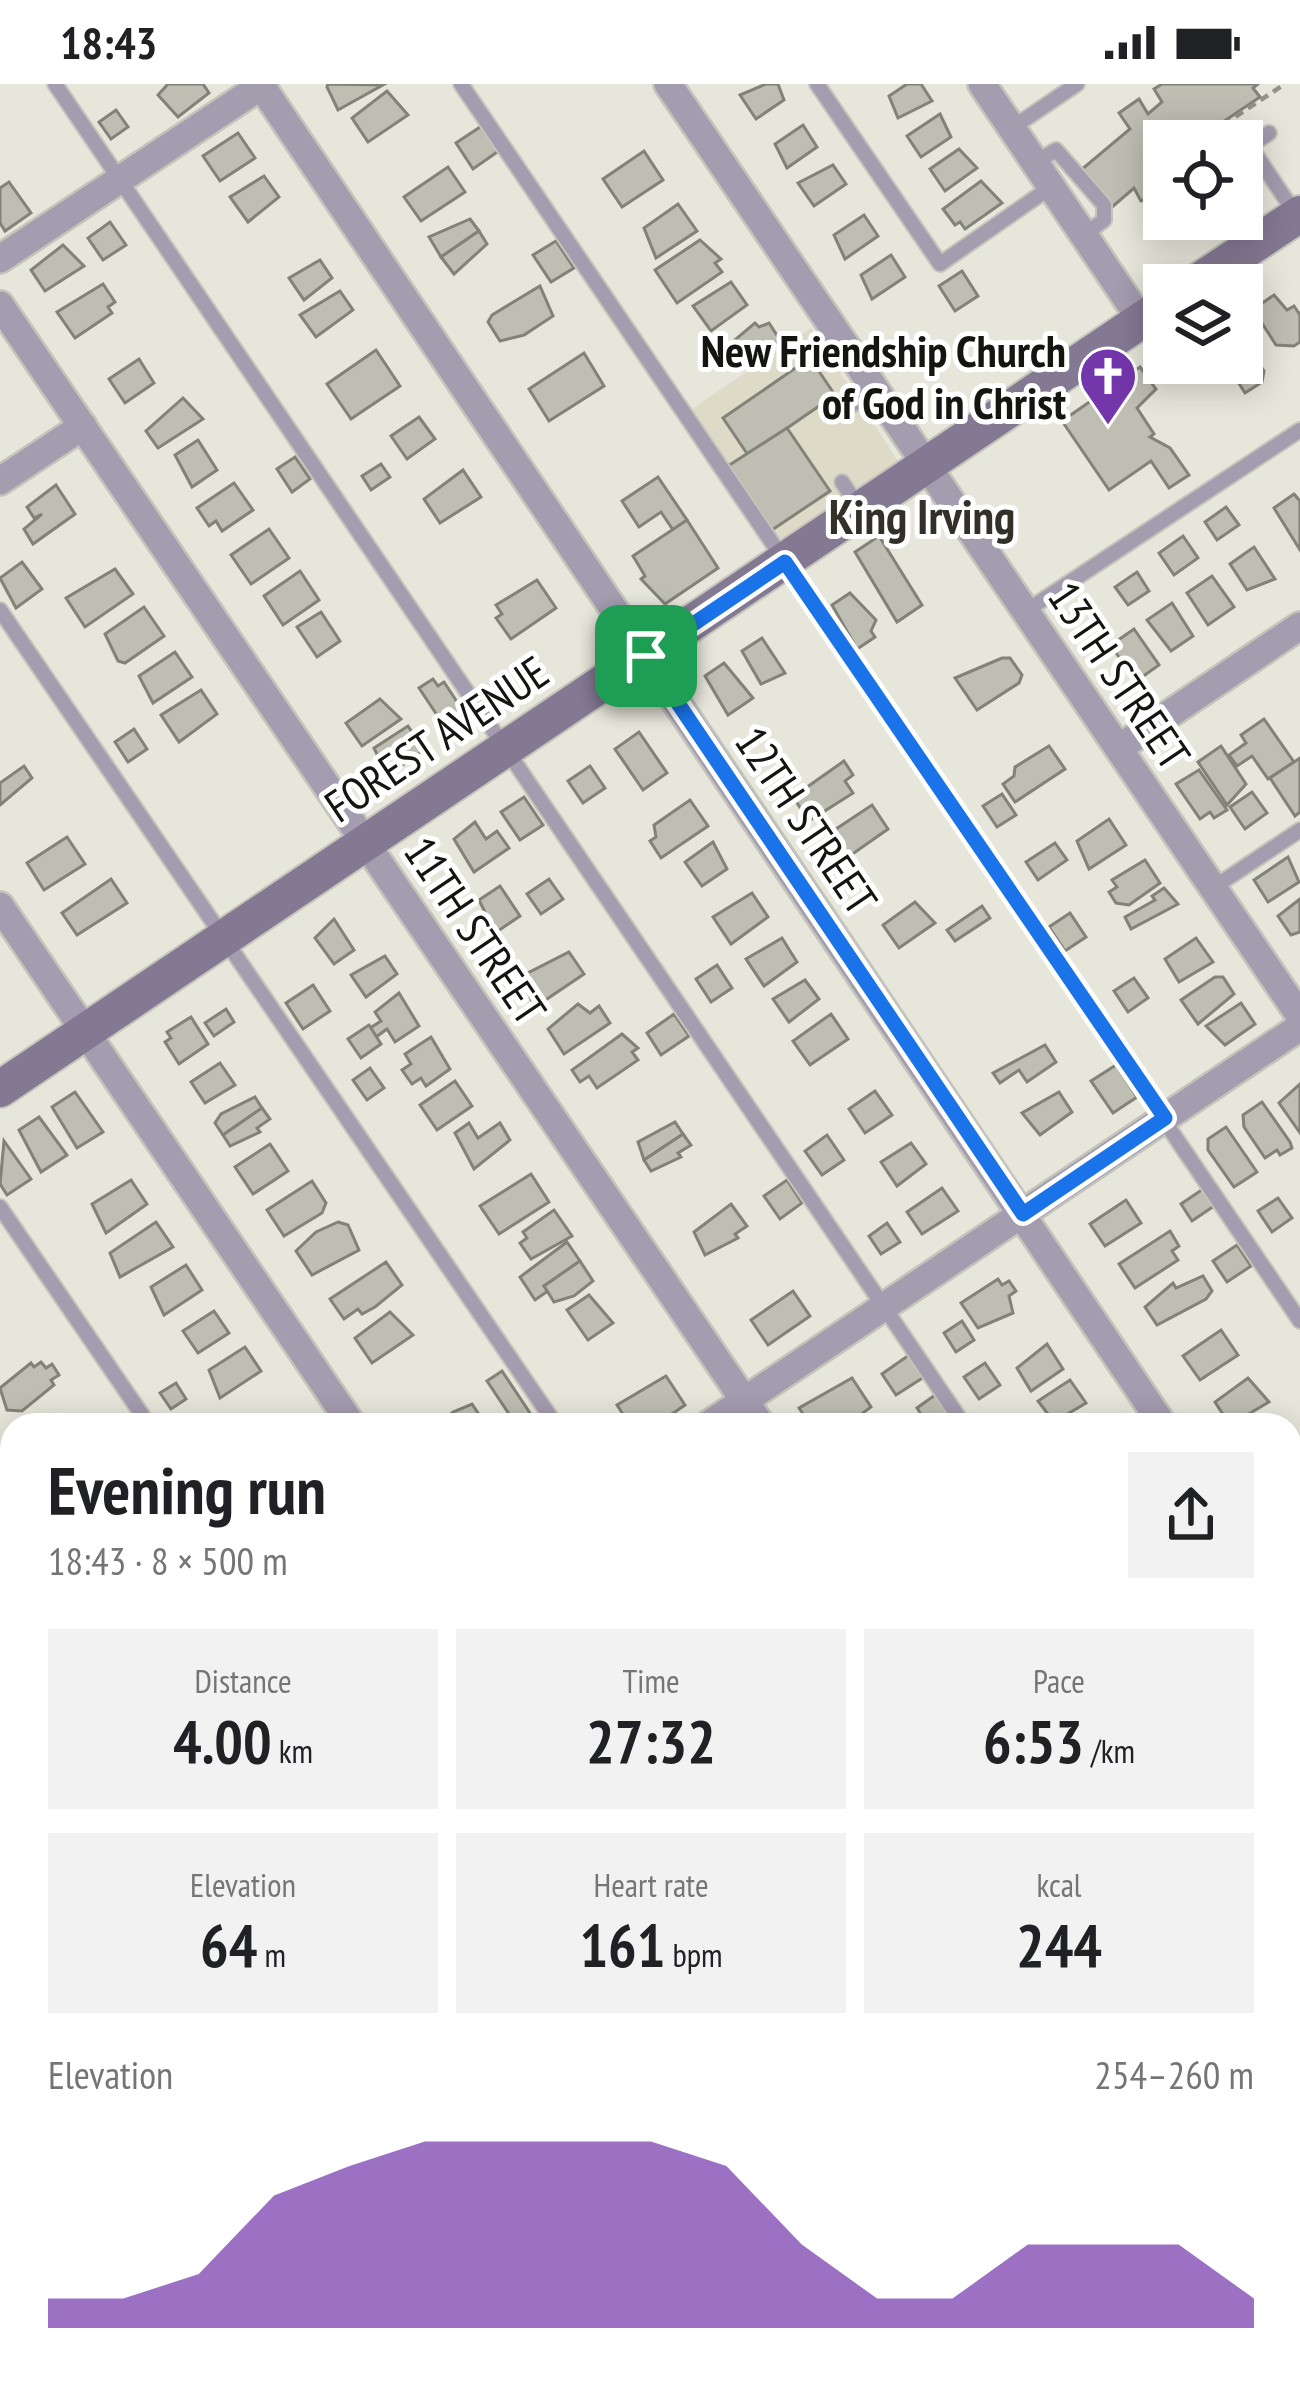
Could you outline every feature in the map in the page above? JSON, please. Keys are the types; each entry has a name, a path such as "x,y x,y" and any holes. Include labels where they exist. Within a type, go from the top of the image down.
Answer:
{"street":[{"name":"13TH STREET","path":"668,84 1300,1016"},
{"path":"982,84 1084,235 1143,301"},
{"path":"0,259 261,85"},
{"name":"12TH STREET","path":"261,85 1155,1413"},
{"path":"1224,264 1298,215"},
{"name":"11TH STREET","path":"0,304 752,1413"},
{"name":"FOREST AVENUE","path":"0,1089 785,562 852,496 926,467 1143,319"},
{"path":"0,482 83,426"},
{"path":"1119,748 1300,626"},
{"path":"0,906 344,1413"},
{"path":"726,1413 1300,1027"}],"lane":[{"path":"56,84 956,1413"},
{"path":"461,84 1300,1321"},
{"path":"817,84 940,264 1043,175"},
{"path":"1012,128 1077,84"},
{"path":"1269,133 1250,146 1298,215"},
{"path":"843,411 874,390"},
{"path":"1026,611 1300,430"},
{"path":"0,610 548,1413"},
{"path":"1213,888 1300,830"},
{"path":"0,1207 141,1413"}],"path":[{"path":"1231,120 1285,84"}],"shaded area":[{"path":"811,328 899,463 781,546 689,411"}],"building":[{"path":"168,84 203,84 209,93 178,117 158,95"},
{"path":"328,84 383,85 338,110 327,87"},
{"path":"778,84 784,100 756,119 740,95"},
{"path":"907,84 921,84 932,101 898,118 889,96"},
{"path":"1162,84 1258,84 1253,88 1260,97 1226,120 1143,120 1143,200 1134,188 1112,207 1081,170 1130,129 1119,113 1139,99 1148,114 1162,102 1154,89"},
{"path":"387,91 408,115 368,142 352,118"},
{"path":"116,110 128,127 111,139 99,122"},
{"path":"940,114 951,137 921,157 907,136"},
{"path":"483,125 500,150 473,169 456,143"},
{"path":"803,125 817,147 787,168 775,144"},
{"path":"238,133 255,158 220,181 203,156"},
{"path":"959,149 977,168 945,191 930,169"},
{"path":"644,151 663,180 622,207 603,179"},
{"path":"833,165 846,184 814,206 798,183"},
{"path":"448,167 465,192 421,221 404,197"},
{"path":"264,176 279,197 248,222 230,197"},
{"path":"981,181 1002,203 965,229 960,222 955,225 943,209"},
{"path":"9,182 31,213 5,231 0,223 0,188"},
{"path":"678,204 697,231 656,258 644,228"},
{"path":"864,215 878,236 845,259 834,235"},
{"path":"470,219 479,231 441,257 429,237"},
{"path":"110,222 126,245 103,260 88,238"},
{"path":"479,231 487,244 454,274 441,257"},
{"path":"700,240 721,259 715,263 722,272 677,303 655,270"},
{"path":"556,241 574,268 551,282 533,255"},
{"path":"63,245 84,266 45,291 31,270"},
{"path":"891,255 905,277 872,299 861,275"},
{"path":"320,260 332,278 304,300 289,278"},
{"path":"962,271 978,296 955,311 939,286"},
{"path":"731,282 747,305 711,331 693,306"},
{"path":"103,284 115,302 108,307 112,313 75,338 57,312"},
{"path":"540,286 553,316 524,335 500,341 488,322 492,315"},
{"path":"340,291 353,310 316,337 300,315"},
{"path":"1274,295 1287,310 1294,306 1300,315 1300,342 1276,345 1263,325 1263,303"},
{"path":"755,323 759,327 769,323 780,340 739,370 724,349"},
{"path":"376,350 400,386 351,419 327,384"},
{"path":"584,353 604,386 549,421 529,389"},
{"path":"810,358 835,395 748,455 723,418"},
{"path":"139,359 154,383 125,403 109,379"},
{"name":"New Friendship Church of God in Christ","path":"1140,367 1143,384 1156,389 1137,408 1154,434 1150,437 1170,448 1189,475 1169,488 1151,461 1109,490 1062,421"},
{"path":"183,398 203,419 158,448 146,431"},
{"path":"419,417 435,439 407,459 391,436"},
{"path":"787,428 830,491 772,530 728,466"},
{"path":"198,440 217,470 192,487 175,455"},
{"path":"295,457 310,479 292,492 277,469"},
{"path":"381,464 390,477 371,490 362,476"},
{"path":"463,470 481,497 440,523 424,499"},
{"path":"658,477 687,520 673,530 661,512 639,527 622,501"},
{"path":"234,483 253,510 222,531 216,521 209,526 197,508"},
{"path":"56,485 75,514 33,544 24,529 42,514 34,518 27,507"},
{"path":"1294,494 1300,501 1300,550 1274,508"},
{"path":"1226,507 1239,525 1217,540 1205,522"},
{"path":"687,520 718,568 665,604 641,579 645,576 633,556"},
{"path":"269,529 289,558 251,584 231,555"},
{"path":"879,536 922,605 897,622 855,552"},
{"path":"1183,536 1198,558 1174,575 1159,553"},
{"path":"1254,547 1275,579 1247,590 1230,564"},
{"path":"22,562 42,589 16,608 0,578"},
{"path":"115,569 133,594 85,627 66,598"},
{"path":"300,571 319,600 283,625 264,596"},
{"path":"1137,572 1149,591 1128,605 1115,587"},
{"path":"1212,576 1234,607 1208,625 1187,593"},
{"path":"537,580 556,608 511,639 496,618 502,614 496,605"},
{"path":"850,593 876,620 871,631 875,637 857,649 832,605"},
{"path":"1172,603 1193,636 1171,651 1147,620"},
{"path":"144,607 164,636 125,663 118,661 105,634"},
{"path":"321,612 340,641 317,657 297,627"},
{"path":"1134,629 1159,665 1135,682 1111,645"},
{"path":"762,638 785,673 761,684 742,651"},
{"path":"175,652 192,677 153,703 139,676"},
{"path":"1010,658 1022,675 1019,683 977,710 955,678"},
{"path":"724,663 753,698 728,715 705,676"},
{"path":"433,679 438,686 444,682 469,720 449,733 419,688"},
{"path":"201,690 217,714 179,742 161,715"},
{"path":"380,699 401,719 362,746 346,723"},
{"path":"1264,719 1294,762 1268,779 1252,756 1237,766 1229,755 1246,743 1241,735"},
{"path":"408,726 424,750 387,776 374,748"},
{"path":"134,729 147,749 128,762 115,742"},
{"path":"639,732 667,773 643,790 615,749"},
{"path":"1049,746 1065,769 1015,802 1003,784 1014,776 1015,767"},
{"path":"1221,746 1246,784 1227,805 1198,762"},
{"path":"1300,758 1300,812 1295,816 1270,778"},
{"path":"844,761 853,775 845,781 853,793 809,821 793,797"},
{"path":"24,766 32,778 0,805 0,783"},
{"path":"590,766 605,788 583,803 568,781"},
{"path":"1199,770 1227,810 1214,818 1210,812 1200,819 1176,784"},
{"path":"1252,792 1267,813 1245,829 1230,807"},
{"path":"1002,794 1016,815 997,827 983,806"},
{"path":"524,797 543,825 520,840 501,812"},
{"path":"690,800 708,826 661,858 650,841 656,837 654,825"},
{"path":"872,805 888,829 844,860 827,835"},
{"path":"1109,819 1126,845 1089,869 1077,841"},
{"path":"475,822 486,839 497,831 509,848 474,872 454,839"},
{"path":"67,837 85,864 44,890 27,863"},
{"path":"713,842 727,869 702,886 685,862"},
{"path":"1055,843 1067,860 1038,880 1026,862"},
{"path":"1288,857 1299,882 1268,902 1254,880"},
{"path":"1145,860 1160,883 1129,905 1116,903 1109,892 1117,887 1112,880"},
{"path":"111,879 127,903 77,935 62,913"},
{"path":"549,879 563,899 541,914 527,894"},
{"path":"500,886 520,916 495,933 479,900"},
{"path":"1164,888 1178,904 1131,929 1125,917 1155,900 1152,896"},
{"path":"752,893 768,917 731,944 713,917"},
{"path":"1300,899 1300,932 1291,935 1278,916"},
{"path":"915,902 935,923 899,948 883,925"},
{"path":"982,906 990,918 955,941 947,930"},
{"path":"1070,913 1086,937 1065,951 1049,927"},
{"path":"334,919 354,950 334,964 315,938"},
{"path":"782,938 797,962 764,986 746,959"},
{"path":"1196,938 1213,962 1179,982 1165,959"},
{"path":"569,952 584,974 535,1007 520,977"},
{"path":"385,956 397,974 366,997 351,975"},
{"path":"717,965 732,988 711,1002 696,979"},
{"path":"1215,977 1223,977 1234,994 1198,1024 1181,1000"},
{"path":"1134,978 1148,998 1128,1012 1114,991"},
{"path":"805,980 819,999 789,1022 773,999"},
{"path":"313,985 330,1011 303,1029 286,1003"},
{"path":"399,993 419,1026 395,1042 387,1029 376,1037 370,1028 381,1021 375,1012"},
{"path":"1241,1003 1255,1024 1225,1045 1206,1026"},
{"path":"578,1004 590,1013 599,1006 610,1023 564,1054 548,1029"},
{"path":"226,1009 234,1022 214,1036 205,1023"},
{"path":"674,1014 689,1036 661,1055 647,1033"},
{"path":"831,1014 848,1039 810,1065 793,1041"},
{"path":"191,1017 208,1044 179,1064 165,1042 171,1038 167,1032"},
{"path":"369,1025 381,1044 361,1058 348,1039"},
{"path":"622,1034 638,1048 632,1052 638,1060 597,1088 589,1076 580,1082 572,1070"},
{"path":"431,1037 450,1069 426,1086 421,1078 412,1084 402,1070 411,1064 405,1054"},
{"path":"1045,1045 1056,1062 1027,1082 1019,1070 1000,1083 993,1073"},
{"path":"220,1063 235,1085 205,1103 191,1082"},
{"path":"1116,1065 1137,1097 1113,1113 1091,1081"},
{"path":"370,1068 384,1088 367,1100 353,1080"},
{"path":"455,1081 472,1106 437,1130 420,1105"},
{"path":"1300,1084 1300,1133 1279,1103"},
{"path":"875,1091 892,1115 865,1133 849,1109"},
{"path":"75,1092 103,1132 77,1148 52,1107"},
{"path":"1059,1092 1072,1112 1040,1135 1022,1113"},
{"path":"255,1097 262,1108 223,1135 215,1123 221,1114"},
{"path":"1262,1102 1292,1148 1265,1158 1244,1127 1243,1115"},
{"path":"262,1108 270,1119 257,1128 260,1132 230,1146 223,1135"},
{"path":"39,1117 67,1155 41,1172 19,1130"},
{"path":"675,1122 683,1134 644,1160 638,1142"},
{"path":"469,1123 478,1138 500,1123 510,1140 474,1169 455,1133"},
{"path":"1226,1127 1257,1172 1234,1187 1208,1150 1208,1139"},
{"path":"683,1134 691,1145 678,1153 681,1157 651,1171 644,1160"},
{"path":"827,1135 844,1160 822,1175 805,1151"},
{"path":"4,1141 31,1179 7,1195 0,1184"},
{"path":"911,1143 926,1164 897,1186 881,1162"},
{"path":"270,1144 288,1171 253,1194 235,1167"},
{"path":"531,1174 549,1202 499,1234 480,1206"},
{"path":"131,1180 147,1204 106,1233 92,1204"},
{"path":"787,1180 802,1203 780,1219 764,1196"},
{"path":"312,1181 326,1203 322,1213 284,1236 267,1210"},
{"path":"942,1188 958,1211 922,1234 907,1212"},
{"path":"1203,1189 1214,1206 1192,1221 1181,1204"},
{"path":"1278,1198 1292,1218 1272,1232 1258,1211"},
{"path":"1126,1200 1141,1223 1105,1246 1090,1224"},
{"path":"731,1204 747,1226 735,1234 738,1238 705,1255 694,1232"},
{"path":"554,1210 572,1236 531,1259 520,1243 527,1238 523,1232"},
{"path":"156,1222 173,1247 120,1277 110,1253"},
{"path":"338,1222 348,1225 359,1250 312,1275 296,1251 316,1232"},
{"path":"887,1223 900,1242 881,1254 869,1236"},
{"path":"1170,1231 1179,1246 1172,1251 1178,1260 1135,1288 1119,1264"},
{"path":"567,1242 580,1261 544,1286 548,1291 535,1300 520,1277"},
{"path":"1237,1245 1251,1266 1227,1282 1213,1261"},
{"path":"580,1261 593,1281 574,1296 554,1302 544,1286"},
{"path":"386,1262 402,1285 375,1307 362,1314 358,1309 344,1319 330,1299"},
{"path":"186,1265 202,1290 164,1315 151,1287"},
{"path":"1203,1276 1212,1291 1206,1299 1157,1325 1145,1307 1173,1283 1176,1288"},
{"path":"998,1279 1002,1285 1009,1281 1016,1291 1009,1296 1013,1313 978,1328 961,1303"},
{"path":"793,1291 810,1316 768,1345 751,1320"},
{"path":"589,1295 613,1323 588,1340 567,1310"},
{"path":"214,1311 229,1333 198,1353 183,1331"},
{"path":"390,1312 413,1335 372,1363 355,1338"},
{"path":"962,1321 974,1340 956,1352 944,1333"},
{"path":"1221,1330 1238,1355 1200,1380 1183,1356"},
{"path":"1047,1344 1063,1369 1031,1391 1017,1368"},
{"path":"245,1347 261,1371 220,1398 209,1370"},
{"path":"909,1355 924,1377 896,1395 882,1374"},
{"path":"41,1362 46,1368 52,1364 59,1375 51,1380 54,1385 22,1411 7,1410 0,1388 31,1363 34,1367"},
{"path":"985,1363 1000,1385 979,1399 964,1377"},
{"path":"502,1371 530,1413 508,1413 487,1381"},
{"path":"666,1376 685,1405 673,1413 622,1413 617,1405"},
{"path":"852,1378 871,1407 863,1413 803,1413 799,1408"},
{"path":"1248,1378 1269,1402 1250,1413 1222,1413 1215,1402"},
{"path":"1070,1380 1086,1403 1069,1413 1047,1413 1038,1401"},
{"path":"176,1383 186,1399 171,1409 160,1393"},
{"path":"935,1395 947,1413 920,1413 917,1408"},
{"path":"472,1404 478,1413 452,1413"}],"place":[{"name":"New Friendship Church of God in Christ","path":"1108,427"}],"district":[{"name":"King Irving","path":"922,516"}],"route":[{"path":"785,562 1165,1118 1023,1214 646,656 785,562"}]}
